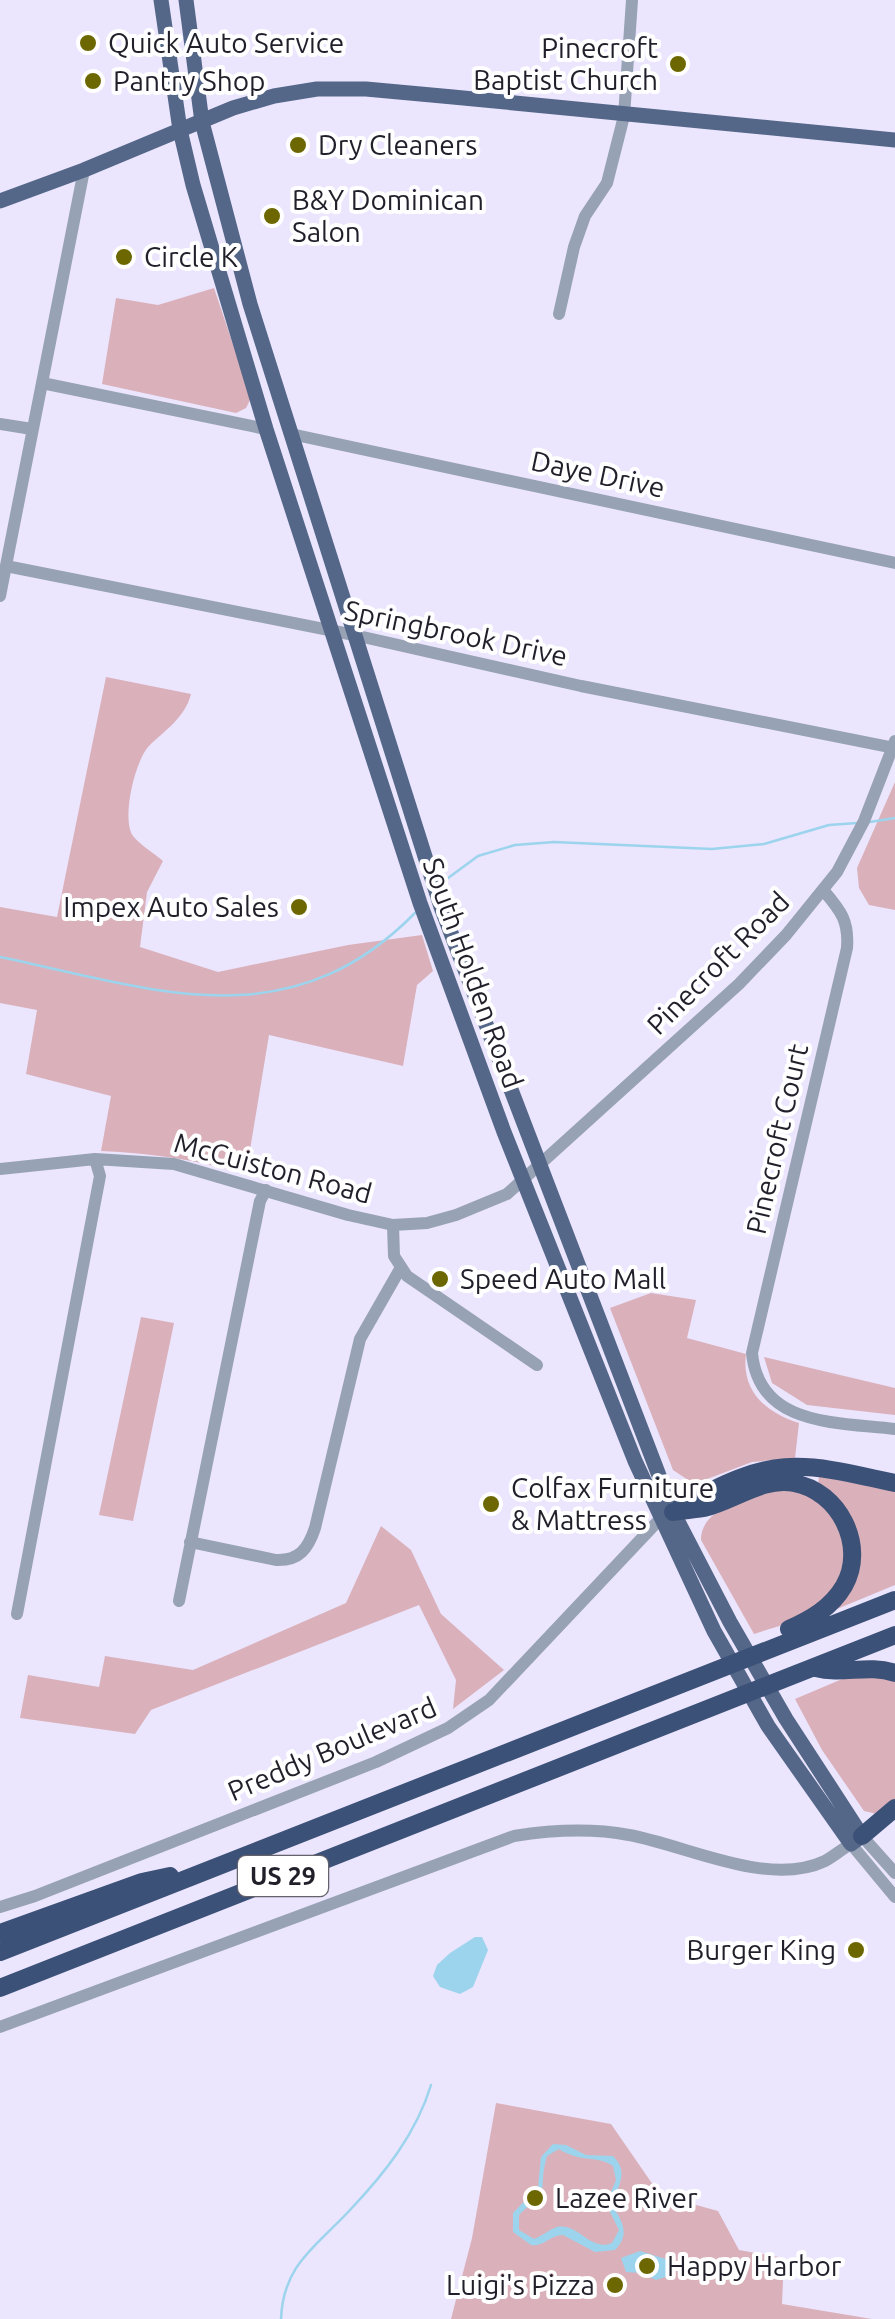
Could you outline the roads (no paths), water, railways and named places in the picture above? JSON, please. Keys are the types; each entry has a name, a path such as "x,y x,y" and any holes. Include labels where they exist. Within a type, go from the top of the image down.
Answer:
{"highway":[{"path":"666,1516 720,1486 779,1466 826,1468 895,1484"},
{"path":"666,1516 706,1508 762,1486 792,1482 824,1496 845,1522 851,1538 852,1561 841,1590 829,1606 809,1620 750,1646 731,1663"},
{"name":"US 29","path":"0,1952 895,1600"},
{"name":"US 29","path":"0,1988 895,1636"},
{"path":"815,1668 835,1673 862,1667 895,1673"},
{"path":"856,1840 895,1808"},
{"path":"856,1840 895,1821"},
{"path":"0,1932 142,1882 224,1864"}],"main road":[{"name":"South Holden Road","path":"161,0 180,130 193,185 266,430 420,903 524,1180 714,1630 768,1726 856,1840"},
{"name":"South Holden Road","path":"186,0 202,122 250,304 406,788 440,907 666,1516 856,1840"},
{"path":"0,200 233,108 317,89 453,96 895,140"}],"street":[{"path":"559,314 574,246 585,216 606,183 624,116 632,0"},
{"path":"0,596 84,170"},
{"path":"42,383 266,430"},
{"path":"0,424 32,430"},
{"name":"Daye Drive","path":"291,434 895,563"},
{"name":"Springbrook Drive","path":"6,566 354,634 581,686 894,746"},
{"name":"Pinecroft Road","path":"524,1180 739,984 824,891 864,821 894,746"},
{"name":"Pinecroft Court","path":"824,891 843,912 848,928 847,948 752,1354 760,1388 790,1411 818,1419 895,1429"},
{"path":"16,1614 100,1176 95,1159"},
{"name":"McCuiston Road","path":"0,1170 95,1159 174,1164 348,1216 393,1225 456,1216 507,1194 524,1180"},
{"path":"178,1601 260,1201 266,1190"},
{"path":"393,1225 392,1248 400,1269 537,1365"},
{"path":"190,1542 283,1560 305,1550 315,1528 357,1348 400,1269"},
{"name":"Preddy Boulevard","path":"0,1906 35,1896 360,1768 459,1722 489,1700 666,1516"},
{"path":"0,2027 514,1836 552,1830 628,1834 768,1869 805,1867 825,1860 856,1840"},
{"name":"South Holden Road","path":"856,1840 895,1873"},
{"name":"South Holden Road","path":"856,1840 895,1897"}],"water":[{"path":"475,1937 482,1937 488,1950 473,1987 460,1994 440,1987 433,1976 437,1965"},
{"name":"Lazee River","path":"553,2144 566,2145 586,2155 613,2156 621,2175 613,2207 624,2234 615,2250 595,2252 563,2235 531,2245 513,2232 513,2213 538,2187 541,2157","holes":["559,2149 613,2166 616,2180 606,2204 619,2230 612,2243 597,2244 565,2227 554,2228 534,2239 519,2230 519,2215 541,2192 547,2156"]},
{"name":"Happy Harbor","path":"640,2251 669,2260 672,2275 656,2280 626,2272 621,2258"}],"waterway":[{"path":"870,822 895,818"},
{"path":"440,884 478,856 515,845 554,842 712,849 764,844 829,825 857,823"},
{"path":"0,957 165,991 218,995 268,992 318,979 367,953 415,913"},
{"path":"281,2319 283,2300 295,2270 387,2167 417,2120 431,2085"}],"place":[{"name":"Quick Auto Service","path":"88,43"},
{"name":"Pinecroft Baptist Church","path":"678,64"},
{"name":"Pantry Shop","path":"93,81"},
{"name":"Dry Cleaners","path":"298,145"},
{"name":"B&Y Dominican Salon","path":"272,216"},
{"name":"Circle K","path":"124,257"},
{"name":"Impex Auto Sales","path":"299,907"},
{"name":"Speed Auto Mall","path":"440,1279"},
{"name":"Colfax Furniture & Mattress","path":"491,1504"},
{"name":"Burger King","path":"856,1950"},
{"name":"Lazee River","path":"535,2198"},
{"name":"Happy Harbor","path":"647,2266"},
{"name":"Luigi's Pizza","path":"615,2285"}]}
